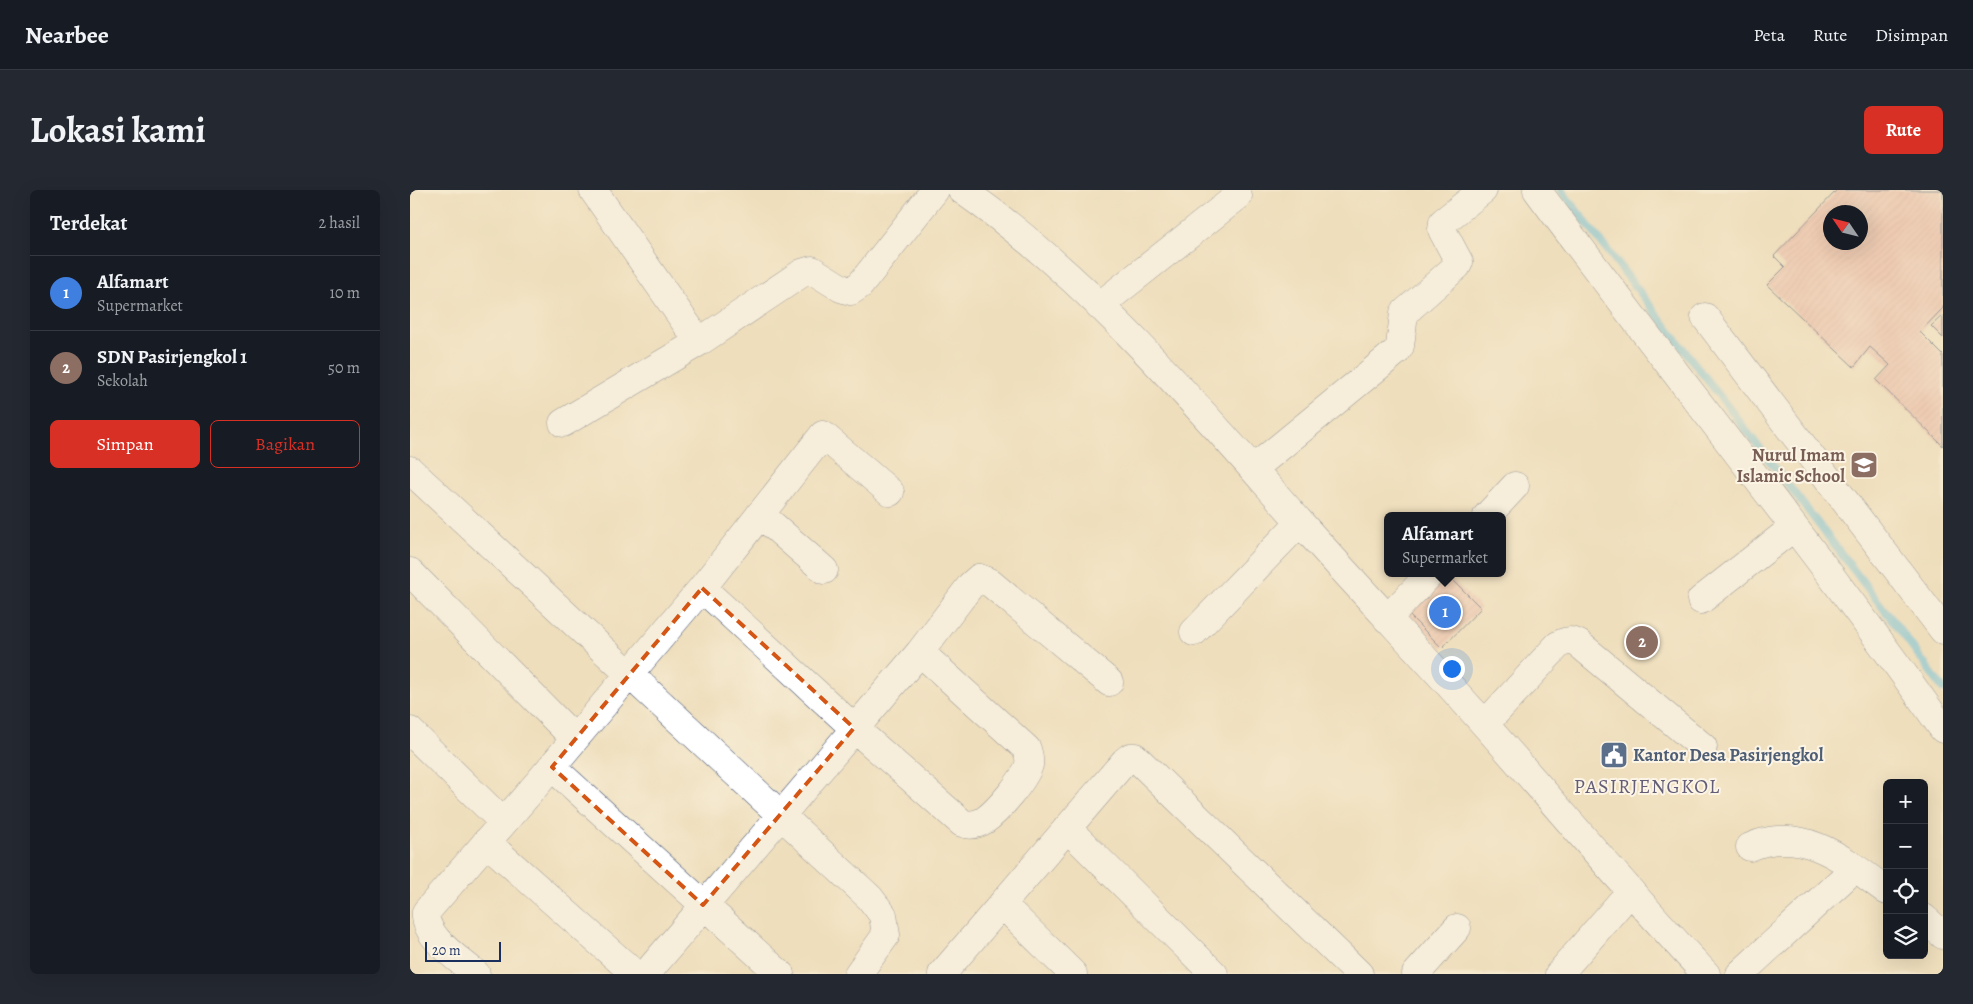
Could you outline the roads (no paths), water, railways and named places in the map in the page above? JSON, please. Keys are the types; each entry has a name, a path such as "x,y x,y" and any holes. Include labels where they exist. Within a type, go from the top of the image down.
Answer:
{"street":[{"path":"593,190 699,342"},
{"path":"563,423 699,342 802,273 812,270 841,288 852,291 860,286 935,190"},
{"path":"962,190 1036,248 1098,306 1184,392 1387,619 1485,724 1629,892 1706,974"},
{"path":"1254,469 1397,351 1400,346 1404,313 1457,266 1459,262 1442,230 1443,222 1483,190"},
{"path":"1537,190 1639,327 1882,643 1943,729"},
{"path":"1098,306 1238,196"},
{"path":"1705,317 1943,630"},
{"path":"476,974 432,934 425,921 426,912 552,767 702,588 823,435 890,492"},
{"path":"410,470 781,813 870,898 883,915 886,935 858,974"},
{"path":"1491,512 1515,486"},
{"path":"760,514 824,570"},
{"path":"1194,632 1300,522"},
{"path":"1701,600 1794,527"},
{"path":"410,572 575,739"},
{"path":"1387,619 1427,577"},
{"path":"646,974 781,813 920,652 971,585 979,578 983,578 1109,682"},
{"path":"702,588 854,728 962,823 970,826 985,820 1007,797 1030,762 1027,749 920,652"},
{"path":"1485,724 1558,645 1565,641 1572,641 1580,644 1703,747"},
{"path":"410,731 495,832 635,974"},
{"path":"942,974 1125,761 1135,756 1359,974"},
{"path":"552,767 780,974"},
{"path":"1067,828 1214,974"},
{"path":"1750,847 1764,841 1781,839 1802,840 1855,868 1883,888"},
{"path":"1740,974 1855,868"},
{"path":"1559,974 1629,892"},
{"path":"1002,904 1072,974"},
{"path":"1928,922 1943,935"},
{"path":"1416,974 1457,928"}],"waterway":[{"path":"1561,190 1903,634 1943,689"}],"place":[{"name":"Nurul Imam Islamic School","path":"1864,465"},
{"name":"Alfamart","path":"1445,612"},
{"name":"SDN Pasirjengkol 1","path":"1642,642"},
{"name":"Kantor Desa Pasirjengkol","path":"1614,755"}],"district":[{"name":"PASIRJENGKOL","path":"1647,786"}]}
